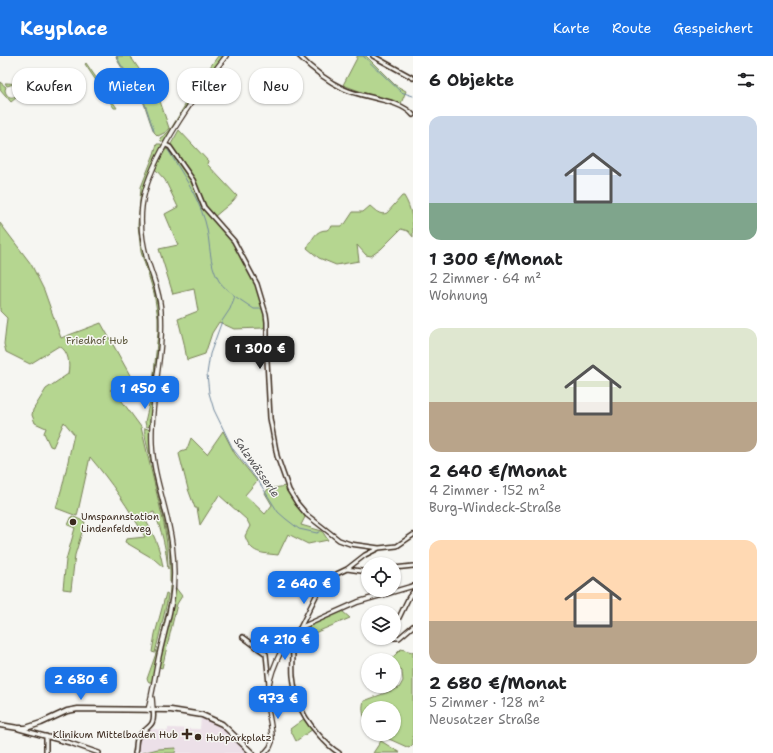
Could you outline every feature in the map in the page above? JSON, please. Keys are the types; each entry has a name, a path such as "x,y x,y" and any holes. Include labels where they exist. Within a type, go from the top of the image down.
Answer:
{"main road":[{"path":"0,725 18,728 33,726 67,711 78,709 182,711 213,719 229,730 252,753"}],"street":[{"path":"299,56 325,79 345,90 388,102 406,110 413,116"},
{"path":"372,56 413,78"},
{"path":"135,753 137,739 149,728 152,723 152,695 172,598 173,560 170,532 155,469 152,443 153,414 161,335 161,311 157,290 144,245 142,220 145,192 154,167 166,145 200,92 226,57"},
{"path":"166,145 170,147 193,180 204,207 234,241 258,284 267,322 267,365 270,418 277,456 289,490 297,503 307,515 339,540 350,544 380,548 397,546 413,535"},
{"path":"269,675 278,657 300,628 326,579 347,569 365,555 380,548"},
{"path":"401,567 413,566"},
{"path":"347,569 361,571"},
{"path":"300,628 358,602 413,586"},
{"path":"401,614 413,592"},
{"path":"401,637 413,626"},
{"path":"243,637 266,654 269,675 267,704 273,738 270,747 265,753"},
{"path":"288,642 292,645 293,678 300,708 316,731 331,748 340,753"},
{"path":"18,728 99,753"},
{"path":"46,736 46,753"}],"shaded area":[{"name":"Klinikum Mittelbaden Hub","path":"201,716 218,723 228,730 250,753 175,753 176,748 169,748 137,753 137,741 139,736 149,730 155,729 168,731 168,728 200,729"}],"green space":[{"path":"116,56 130,56 138,68 123,68"},
{"path":"218,56 224,56 216,68 209,68"},
{"path":"357,56 366,56 395,85 406,91 400,106 343,85"},
{"path":"86,63 94,75 94,78 85,64"},
{"path":"0,82 6,87 5,90 7,95 12,97 11,102 0,89"},
{"path":"5,83 12,83 12,85 7,86"},
{"path":"111,104 114,104 117,108 114,108"},
{"path":"144,104 161,104 169,128 166,132 158,136 154,132"},
{"path":"186,104 191,104 165,142 161,141 160,138 172,127"},
{"path":"179,130 208,161 207,164 237,196 214,217 205,207 194,180 170,146"},
{"path":"157,144 161,144 162,148 151,170 140,218 143,247 155,290 160,318 159,342 150,425 148,427 146,426 145,422 153,383 158,318 154,293 141,252 138,225 141,187"},
{"path":"167,149 181,164 192,181 204,210 233,242 256,284 266,322 266,326 263,328 234,329 219,322 212,333 205,354 187,360 178,319 198,311 194,289 173,294 159,249 178,245 165,214 178,207 165,180 155,169 165,150"},
{"path":"402,196 404,196 407,201 410,211 413,237 408,231 401,229 381,249 371,256 366,255 357,245 359,261 336,265 319,258 307,248 317,233 327,230 332,226 341,226 345,224 353,212 363,212 370,206 376,211 384,214 387,213"},
{"name":"Friedhof Hub","path":"0,223 31,264 44,290 61,338 101,323 131,377 110,390 119,397 141,427 164,524 167,544 168,569 163,540 154,512 143,516 156,540 163,567 154,559 125,542 126,539 145,537 133,516 90,457 77,516 56,508 74,434 64,422 53,447 50,446 44,433 46,428 35,423 32,415 33,410 46,389 68,374 68,358 65,351 59,346 30,364 6,352 4,344 7,318 0,311"},
{"path":"145,428 150,431 154,471 170,540 172,583 170,582 168,542 145,438"},
{"path":"223,431 235,454 257,481 245,495 265,514 272,505 265,493 268,489 286,486 292,499 306,515 301,525 322,531 328,540 308,544 288,534 278,555 257,552 247,542 245,536 250,526 247,520 219,495 200,525 197,508 195,508 188,489 179,454 181,451 187,449 191,438 207,454"},
{"path":"72,516 85,522 75,555 71,590 63,589 66,560 75,528 68,525"},
{"path":"170,586 172,587 170,604 153,680 149,682 147,679 159,645 169,600"},
{"path":"175,587 182,596 177,604 162,668 159,667 172,614"},
{"path":"166,593 168,594 167,602 155,653 152,652 155,634"},
{"path":"342,611 350,618 293,642 292,640 302,629"},
{"path":"401,649 413,651 413,744 409,748 394,741 401,741 401,701 364,701 386,693 401,693 401,684 403,681 401,670 401,653 397,653"},
{"path":"305,718 313,729 296,741 290,729"},
{"path":"381,741 400,753 373,753"},
{"path":"176,748 175,753 142,753 158,749"}],"waterway":[{"name":"Salzwässerle","path":"117,56 123,68 138,87 154,131"},
{"path":"363,56 401,92 413,96"},
{"name":"Salzwässerle","path":"168,150 189,184 202,211 207,229 211,259 215,274 222,285 235,296 230,309 222,321 210,354 207,374 209,393 214,410 233,449 259,482 278,512 299,529 317,533 320,532"},
{"name":"Salzwässerle","path":"236,297 254,309 262,309"}],"place":[{"name":"Umspannstation Lindenfeldweg","path":"73,522"},
{"name":"Klinikum Mittelbaden Hub","path":"187,734"},
{"name":"Hubparkplatz","path":"198,737"}]}
